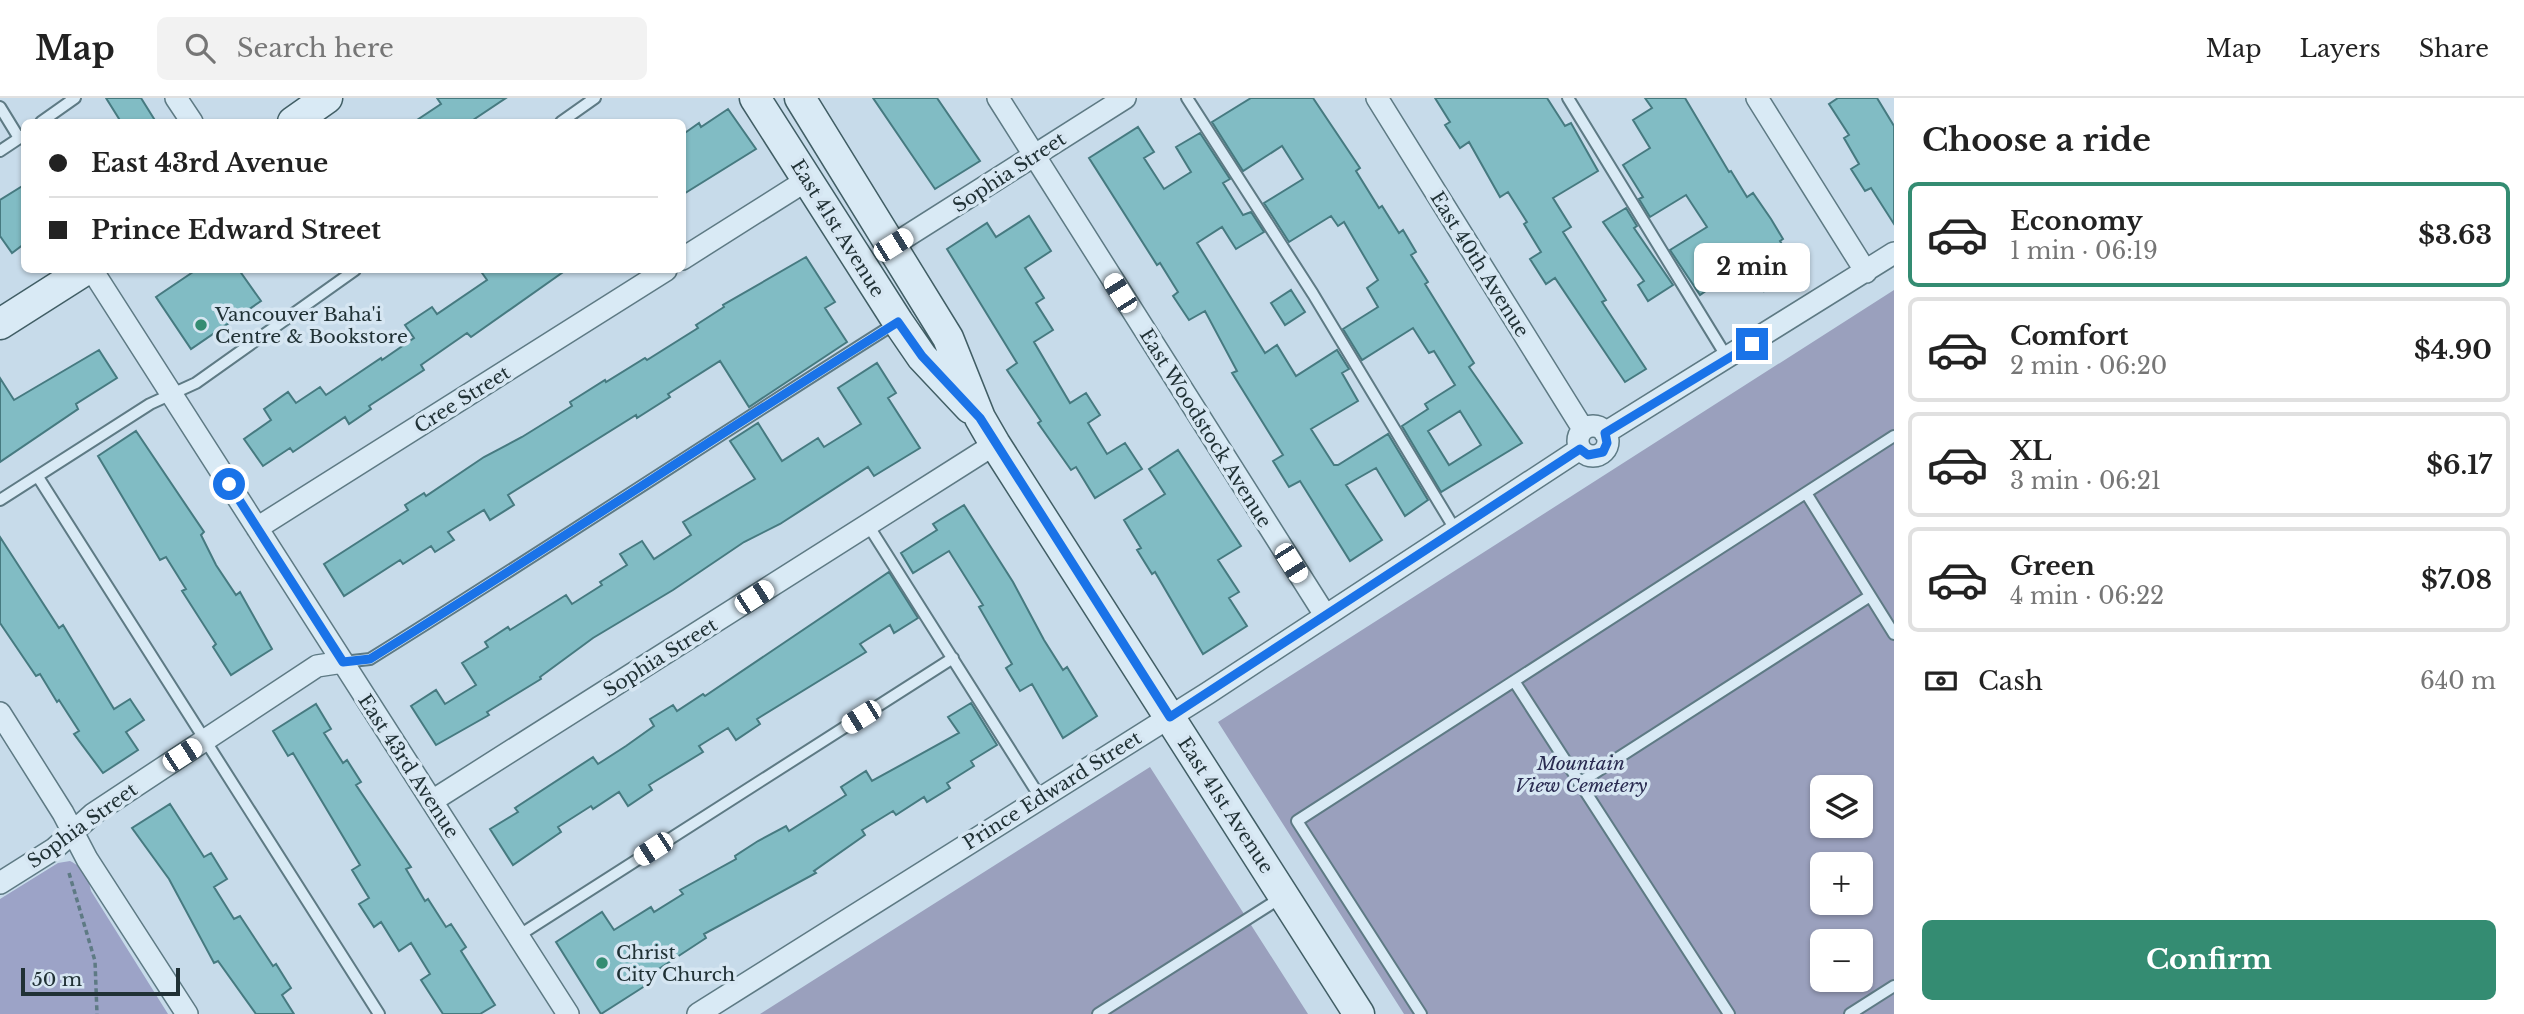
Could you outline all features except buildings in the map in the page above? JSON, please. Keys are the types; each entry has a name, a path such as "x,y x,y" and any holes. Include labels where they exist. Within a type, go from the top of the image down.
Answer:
{"main road":[{"path":"297,119 327,98"},
{"name":"East 41st Avenue","path":"755,98 898,322 922,356 980,418"},
{"name":"East 41st Avenue","path":"800,98 948,338 980,418 995,444 1359,1014"},
{"path":"3,315 80,273"}],"street":[{"path":"176,98 190,119"},
{"name":"East Woodstock Avenue","path":"998,98 1325,615"},
{"name":"Sophia Street","path":"893,245 1125,98"},
{"name":"East 40th Avenue","path":"1377,98 1582,439"},
{"path":"1757,98 1866,272"},
{"path":"686,256 807,180"},
{"path":"1582,439 1592,426 1605,433 1728,359 1894,253"},
{"name":"East 43rd Avenue","path":"94,273 568,1014"},
{"name":"Cree Street","path":"257,528 661,273"},
{"name":"Prince Edward Street","path":"698,1014 1170,717 1456,530 1582,439"},
{"name":"Sophia Street","path":"432,802 995,444"},
{"name":"Sophia Street","path":"0,883 54,849 93,814 317,666 343,662"},
{"path":"0,713 73,831 87,859 187,1014"}],"lane":[{"path":"45,119 75,98"},
{"path":"565,119 595,98"},
{"path":"1187,98 1313,294 1456,530"},
{"path":"1568,98 1728,359"},
{"path":"0,107 21,135"},
{"path":"0,150 21,137"},
{"path":"0,500 150,404 196,383 351,273"},
{"path":"343,662 370,659 620,503 749,416 898,322"},
{"path":"1421,1014 1297,821 1894,436"},
{"path":"38,477 379,1014"},
{"path":"1806,492 1894,634"},
{"path":"868,525 1040,797"},
{"path":"1579,783 1870,596"},
{"path":"518,936 953,658"},
{"path":"1514,681 1728,1014"},
{"path":"1098,1014 1284,896"},
{"path":"1850,1014 1894,986"}],"path":[{"path":"69,871 95,961 97,1014"}],"shaded area":[{"path":"70,861 85,873 91,891 168,1014 0,1014 0,899 58,863"}],"green space":[{"name":"Mountain View Cemetery","path":"1894,290 1894,1014 1404,1014 1218,722"},
{"path":"1150,767 1308,1014 760,1014"}],"place":[{"name":"Vancouver Baha'i Centre & Bookstore","path":"201,325"},
{"name":"Christ City Church","path":"602,963"}],"route":[{"path":"229,484 343,662 370,659 620,503 749,416 898,322 922,356 980,418 1170,717 1580,449 1593,456 1603,452 1607,443 1605,433 1752,344"}]}
